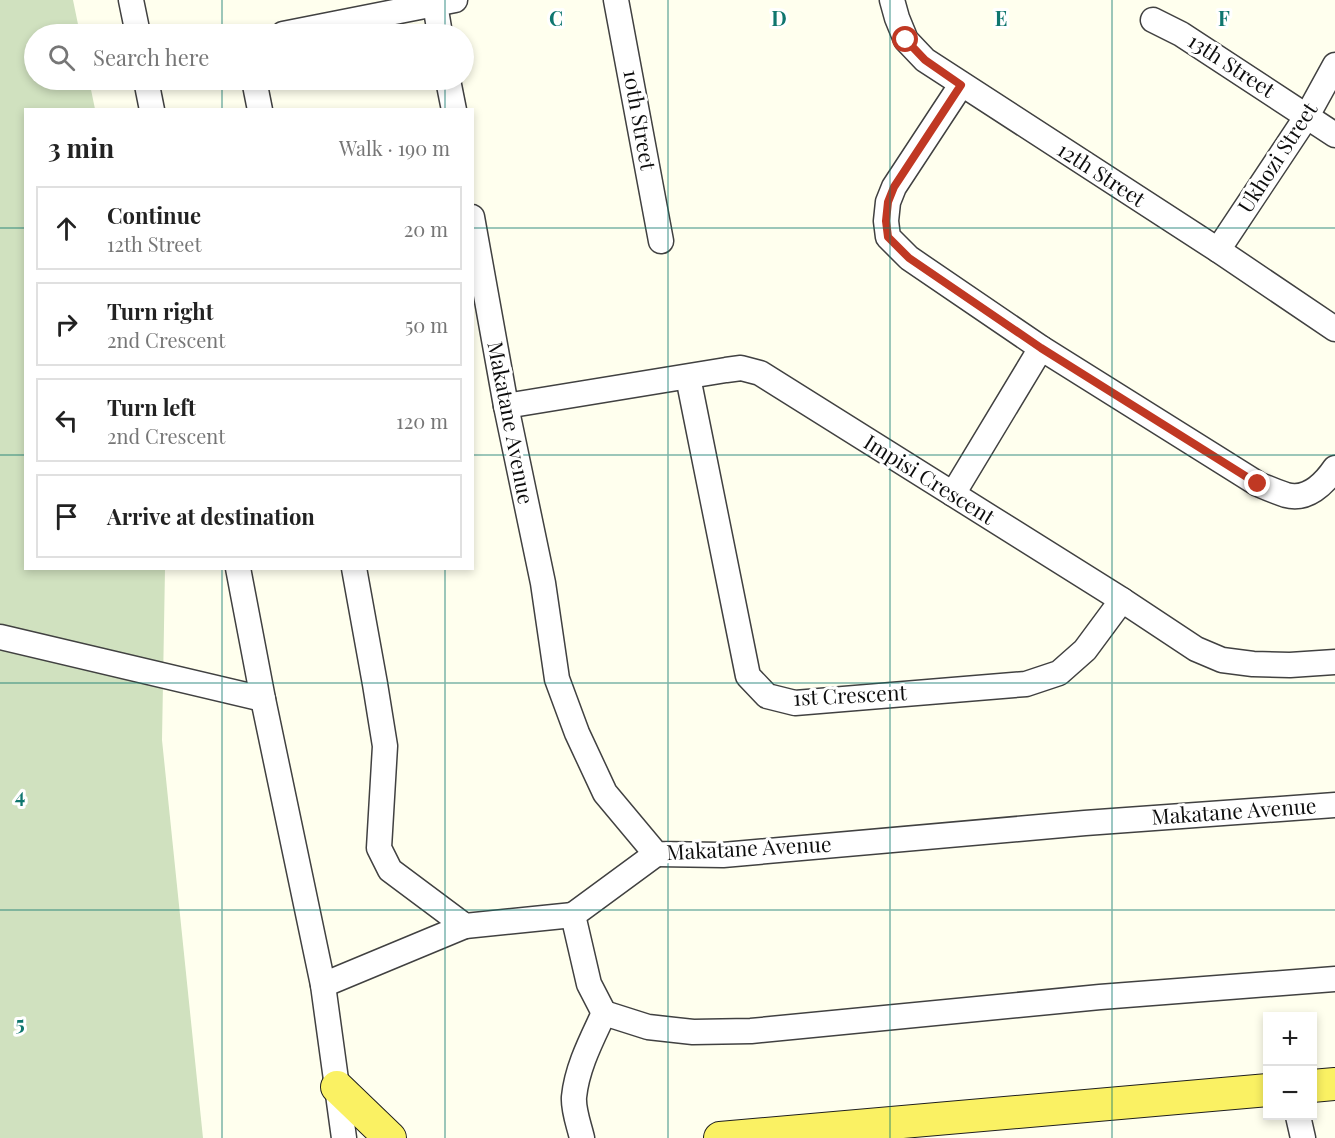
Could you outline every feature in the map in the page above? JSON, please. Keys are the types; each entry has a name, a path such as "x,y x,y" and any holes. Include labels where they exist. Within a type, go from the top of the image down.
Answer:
{"main road":[{"path":"1317,1086 1335,1084"},
{"path":"337,1087 390,1138"},
{"path":"720,1138 1263,1090"}],"street":[{"path":"131,0 136,24"},
{"name":"10th Street","path":"616,0 661,241"},
{"name":"12th Street","path":"892,0 906,40 925,60 1218,250 1335,329"},
{"path":"334,24 445,2 442,24"},
{"name":"13th Street","path":"1152,20 1181,34 1335,135"},
{"name":"Ukhozi Street","path":"1218,250 1307,116 1335,65"},
{"path":"961,85 894,187 888,202 886,221 888,237 909,258 1041,348 1258,484 1288,496 1303,496 1329,477 1335,468"},
{"path":"148,90 152,108"},
{"path":"256,90 260,108"},
{"path":"450,90 454,108"},
{"name":"Makatane Avenue","path":"474,228 506,406 543,583 557,679 577,733 605,793 656,854 723,855 1074,824 1335,805"},
{"path":"953,494 1041,348"},
{"name":"Impisi Crescent","path":"506,406 741,368 760,373 1122,600 1196,649 1222,660 1253,664 1290,665 1335,662"},
{"name":"1st Crescent","path":"688,377 748,676 767,696 795,703 1026,684 1059,674 1085,650 1122,600"},
{"path":"238,570 323,985 344,1138"},
{"path":"354,570 385,746 379,848 390,870 465,926"},
{"path":"0,637 263,699"},
{"path":"323,985 465,926 573,915 656,854"},
{"path":"573,915 589,984 604,1013 648,1027 693,1032 751,1032 1100,997 1335,979"},
{"path":"582,1138 574,1098 578,1076 589,1044 604,1013"},
{"path":"1299,1120 1303,1138"}],"green space":[{"path":"0,0 73,0 78,24 24,24 24,90 91,90 95,108 24,108 24,570 165,570 162,740 203,1138 0,1138"}],"route":[{"path":"906,40 925,60 961,85 894,187 888,202 886,221 888,237 909,258 1041,348 1258,484"}]}
